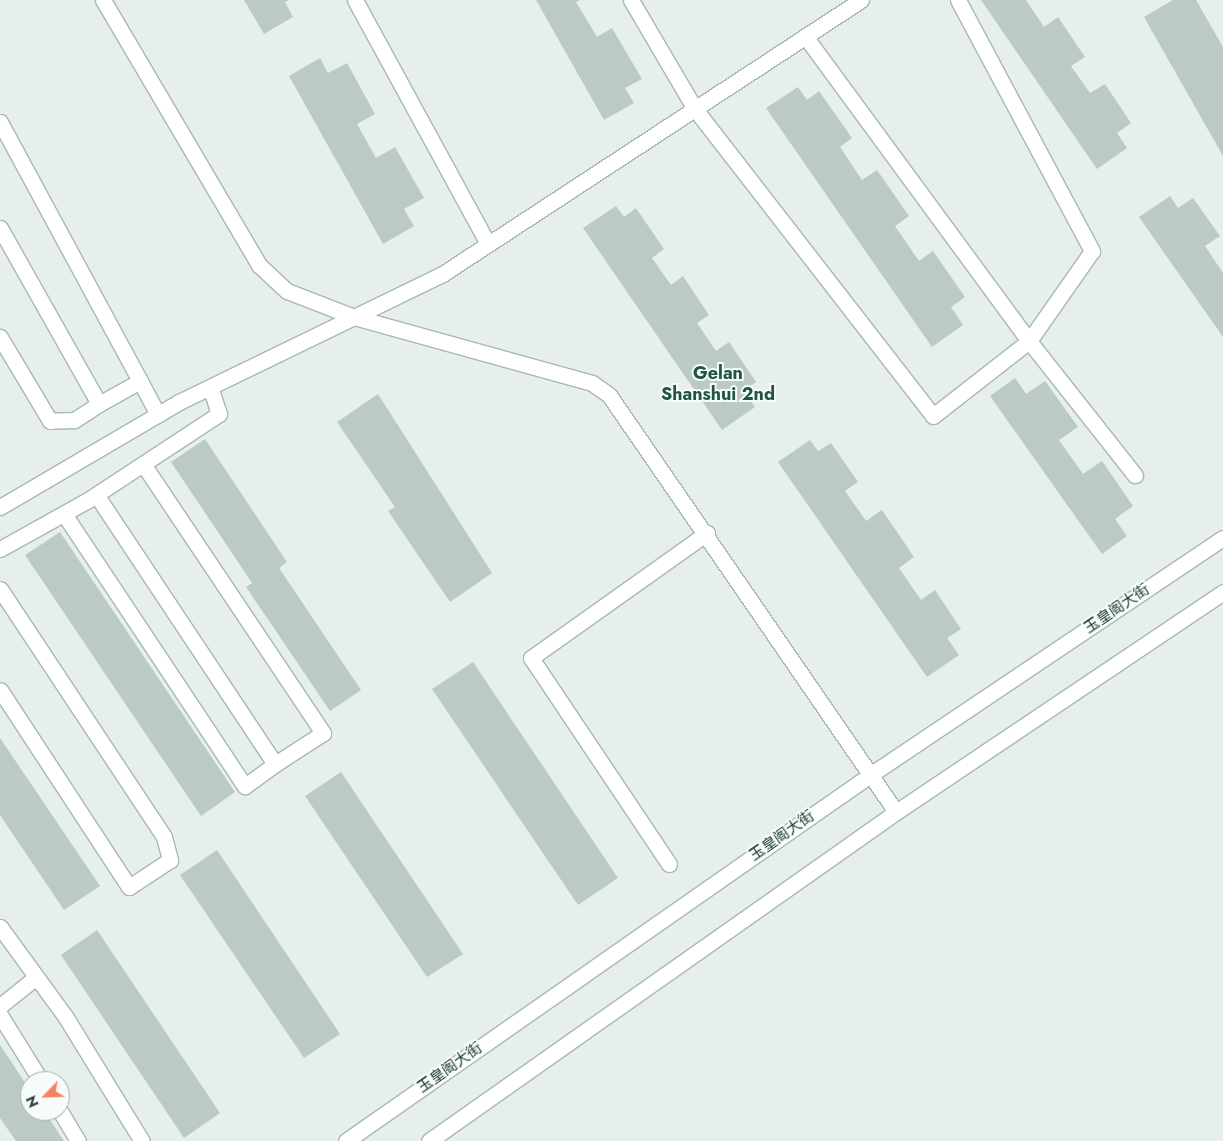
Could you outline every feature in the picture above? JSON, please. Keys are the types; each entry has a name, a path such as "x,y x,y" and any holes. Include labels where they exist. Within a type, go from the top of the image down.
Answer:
{"street":[{"path":"103,0 259,265 287,291 354,317 592,383 608,395 707,533 896,812"},
{"path":"355,0 488,244"},
{"path":"630,0 695,109 933,416 1029,341 1092,250 958,0"},
{"path":"0,507 210,387 441,275 861,0"},
{"path":"805,36 1029,341 1135,475"},
{"path":"0,122 158,415"},
{"path":"0,228 100,404"},
{"path":"0,337 50,421 74,420 140,381"},
{"path":"0,549 96,495 219,414 210,387"},
{"path":"64,514 245,786 323,733 143,464"},
{"path":"96,495 275,764"},
{"path":"669,864 531,658 707,533"},
{"name":"玉皇阁大街","path":"346,1141 870,775 1223,538"},
{"path":"0,589 164,837 170,860 129,886 0,690"},
{"path":"429,1141 896,812 1223,592"},
{"path":"0,927 35,978 65,1016 142,1141"},
{"path":"0,1006 35,978"},
{"path":"0,1015 35,1071"},
{"path":"66,1121 78,1141"}],"building":[{"path":"244,0 289,0 285,2 293,17 264,34"},
{"path":"536,0 580,0 576,2 597,37 612,28 642,79 625,88 634,103 604,120"},
{"path":"981,0 1026,0 1044,27 1058,17 1085,57 1071,66 1090,93 1105,84 1131,123 1117,133 1127,148 1097,169"},
{"path":"1173,0 1196,0 1223,47 1223,156 1144,17"},
{"path":"320,58 328,73 347,63 375,114 357,124 376,158 395,147 424,198 404,209 414,226 383,244 289,76"},
{"path":"798,87 807,100 819,91 852,138 840,147 862,180 877,170 909,216 895,226 919,261 933,251 965,297 951,307 963,325 932,347 766,108"},
{"path":"1170,196 1178,208 1193,198 1220,236 1205,246 1223,273 1223,337 1139,217"},
{"path":"616,206 624,217 636,208 664,249 652,258 671,285 683,276 709,315 697,323 716,351 729,342 756,382 743,391 755,407 722,430 583,228"},
{"path":"1015,378 1026,394 1045,381 1078,427 1059,440 1083,474 1102,461 1133,506 1115,519 1127,536 1102,554 990,396"},
{"path":"378,394 492,573 450,602 388,511 395,507 337,422"},
{"path":"205,439 287,562 279,568 361,690 330,711 246,587 252,583 171,462"},
{"path":"810,440 818,451 831,443 858,482 845,491 866,521 882,510 914,557 899,568 921,600 935,590 961,629 947,638 959,655 927,677 778,462"},
{"path":"60,532 235,792 201,816 25,555"},
{"path":"473,662 618,878 578,905 432,689"},
{"path":"0,738 100,886 64,910 0,815"},
{"path":"341,772 463,954 427,977 305,796"},
{"path":"217,850 340,1034 304,1058 180,875"},
{"path":"97,930 220,1113 184,1138 61,955"},
{"path":"0,1045 20,1075 20,1121 51,1121 64,1141 16,1141 0,1118"}],"district":[{"name":"Gelan Shanshui 2nd","path":"718,384"}]}
